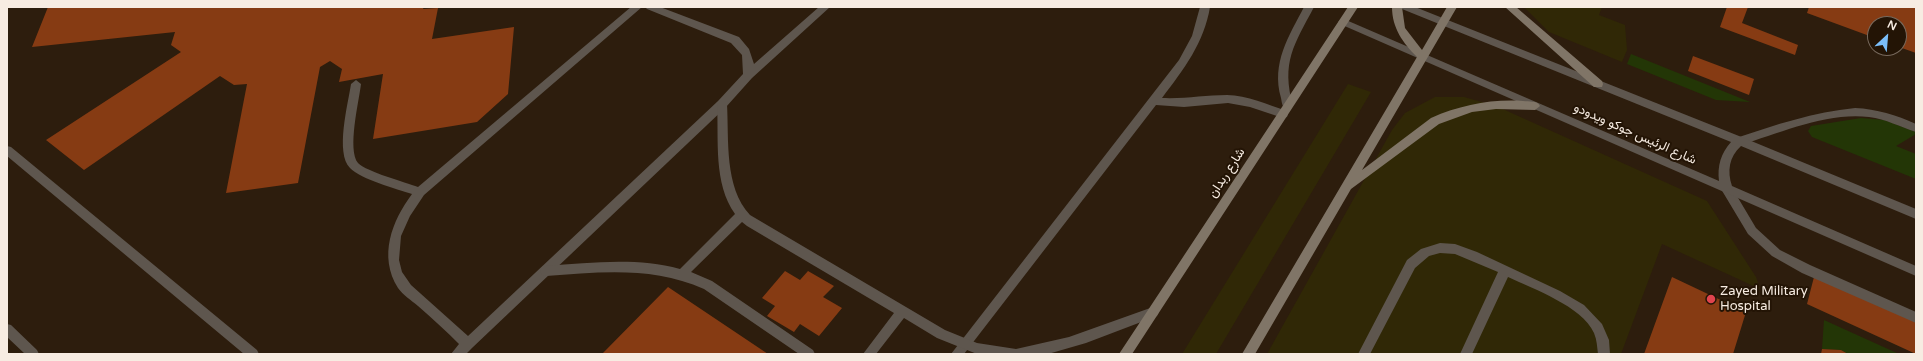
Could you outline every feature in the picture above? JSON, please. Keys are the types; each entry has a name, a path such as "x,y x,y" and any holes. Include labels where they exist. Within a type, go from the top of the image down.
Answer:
{"main road":[{"name":"شارع ربدان","path":"1125,354 1353,7"},
{"path":"1397,7 1396,16 1401,30 1410,44 1423,57"},
{"path":"1248,354 1452,7"},
{"path":"1510,7 1598,84"},
{"path":"1346,188 1436,121 1450,114 1488,104 1534,106"}],"street":[{"path":"468,344 403,285 396,271 394,257 394,240 399,224 409,206 420,192 637,7"},
{"path":"650,7 735,40 743,47 748,56 750,65 748,75"},
{"path":"458,354 722,104 748,75 825,7"},
{"path":"961,350 1183,63 1195,43 1203,20 1205,7"},
{"path":"1153,101 1184,103 1228,99 1286,110 1283,92 1282,63 1309,7"},
{"path":"1405,7 1740,141 1916,214"},
{"name":"شارع الرئيس جوكو ويدودو","path":"1343,22 1916,271"},
{"path":"356,84 347,148 353,165 362,172 420,192"},
{"path":"722,104 726,181 729,193 741,215 764,232 902,311 961,350 1014,354"},
{"path":"1916,128 1869,113 1849,111 1833,114 1740,141 1732,146 1724,161 1723,170 1727,189 1752,231 1776,253 1806,269 1916,318"},
{"path":"7,150 253,354"},
{"path":"682,274 741,215"},
{"path":"1364,354 1411,264 1419,256 1430,250 1443,247 1458,249 1578,307 1598,327 1604,340 1604,354"},
{"path":"546,271 642,267 696,278 809,354"},
{"path":"1466,354 1504,270"},
{"path":"869,354 902,311"},
{"path":"1018,354 1038,352 1059,346 1153,312"},
{"path":"7,329 33,354"}],"green space":[{"path":"1631,54 1750,102 1716,100 1627,64"},
{"path":"1861,118 1884,120 1916,132 1916,134 1896,146 1916,154 1916,179 1812,137 1808,131 1811,126"},
{"path":"1824,320 1899,354 1848,354 1841,350 1822,349"}],"sand":[{"path":"1524,7 1602,7 1599,15 1625,25 1627,50 1622,62 1549,32"},
{"path":"1348,84 1371,92 1216,354 1182,354"},
{"path":"1435,97 1464,97 1496,106 1707,201 1756,277 1760,289 1662,244 1621,354 1267,354 1392,130 1405,113"}],"building":[{"path":"48,7 438,8 432,39 514,27 508,94 477,122 373,139 383,74 339,82 342,69 330,61 320,67 298,183 226,193 247,84 234,85 220,76 84,170 46,140 181,52 171,45 175,32 32,47"},
{"path":"1727,7 1748,7 1742,23 1798,45 1795,55 1720,27"},
{"path":"1809,7 1916,7 1916,53 1907,50 1907,16 1867,16 1867,35 1807,13"},
{"path":"1693,56 1754,79 1749,95 1688,71"},
{"path":"785,271 800,280 808,271 834,286 823,297 842,308 819,336 800,324 794,332 767,316 775,306 762,298"},
{"path":"1672,277 1746,312 1733,354 1644,354"},
{"path":"1814,277 1916,322 1916,354 1807,304"},
{"path":"668,287 768,354 602,354"},
{"path":"1822,349 1841,350 1848,354 1821,354"}],"place":[{"name":"Zayed Military Hospital","path":"1711,299"}]}
